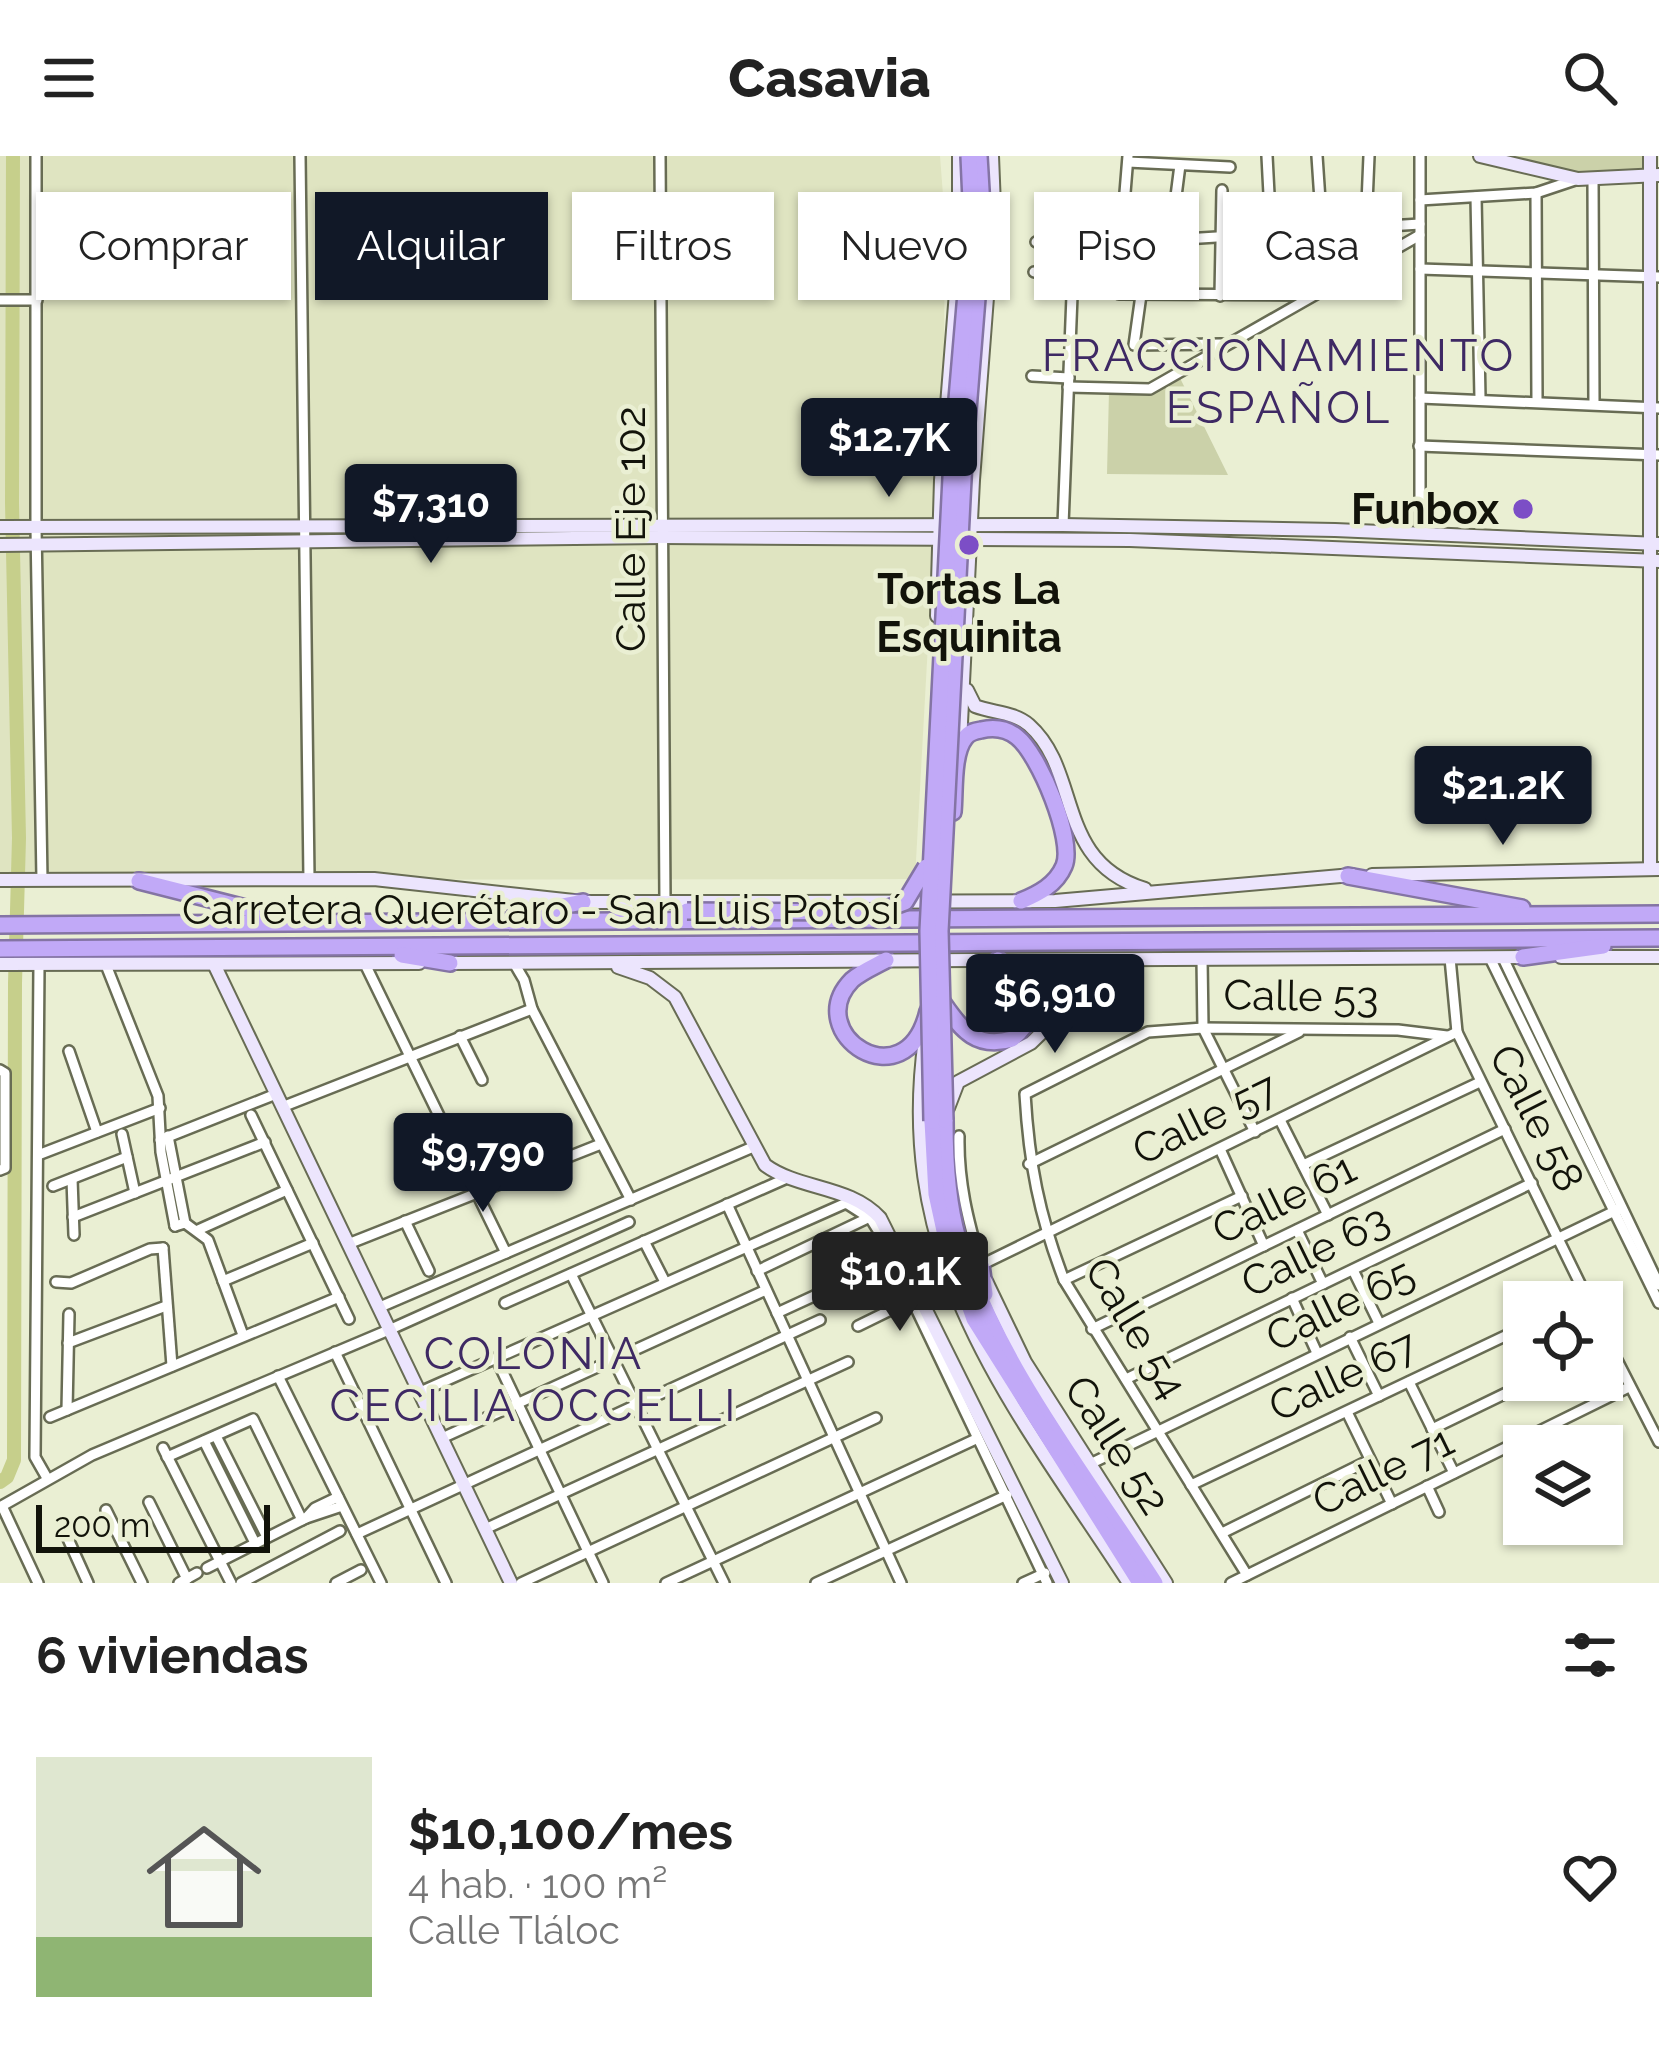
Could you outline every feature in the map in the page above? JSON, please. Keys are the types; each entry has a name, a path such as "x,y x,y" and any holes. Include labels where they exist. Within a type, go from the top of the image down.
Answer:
{"highway":[{"path":"969,156 972,223 952,458 932,854 938,1121 957,1236 981,1316 1140,1583"},
{"path":"934,931 945,838 964,460 983,224 979,156"},
{"path":"945,838 965,738 974,731 1006,730 1018,738 1038,769 1065,832 1066,864 1057,879 1021,901"},
{"path":"533,911 890,910 910,896 932,854"},
{"path":"1348,876 1555,914"},
{"path":"139,880 306,923"},
{"path":"479,922 583,902"},
{"name":"Carretera Querétaro - San Luis Potosí","path":"0,925 1659,914"},
{"path":"1523,957 1657,938"},
{"name":"Carretera Querétaro - San Luis Potosí","path":"1,959 1657,938"},
{"path":"364,956 450,963"},
{"path":"886,960 854,978 843,992 838,1006 840,1024 851,1045 874,1056 902,1052 920,1036 936,1003"},
{"path":"936,1003 975,1040 986,1044 1012,1039 1030,1018 1032,1006 1025,981 998,960"},
{"path":"981,1265 981,1316"},
{"path":"1010,1370 1163,1582"}],"main road":[{"path":"938,748 931,734 941,480 959,255 959,156"},
{"path":"959,750 993,224 992,156"},
{"path":"1480,156 1586,179 1654,176"},
{"path":"4,880 374,879 583,902 1021,901 1348,876 1654,869 1654,176 1650,156"},
{"path":"941,480 947,494 959,499 969,493 973,480"},
{"path":"915,524 934,516 940,502"},
{"path":"972,502 992,524"},
{"path":"2,545 304,544 915,524 939,531"},
{"path":"971,532 992,524 1063,525 1250,535 1364,548 1655,561"},
{"path":"1,527 663,530 905,538 939,531 999,538 1335,530 1655,543"},
{"path":"1332,546 1335,530"},
{"path":"1364,548 1382,531"},
{"path":"1398,550 1409,547 1420,533"},
{"path":"1509,555 1521,537"},
{"path":"905,538 930,550 938,570"},
{"path":"970,569 978,546 999,538"},
{"path":"938,570 953,555 970,569"},
{"path":"964,668 968,697 975,706 1012,715 1038,736 1083,839 1100,864 1126,883 1151,891"},
{"path":"36,959 106,965 364,956"},
{"path":"450,963 1659,957"},
{"path":"938,1121 958,1082 1031,1043 1101,975 1136,959"},
{"path":"599,962 642,974 675,998 693,1025 748,1149 787,1178 822,1187 872,1215 895,1241 931,1331 1049,1575 1062,1583"},
{"path":"214,964 511,1583"},
{"path":"936,1003 921,1064 926,1195 951,1285 966,1323 1010,1370 1129,1583"},
{"name":"Calle 52","path":"981,1265 997,1309 1010,1370 1090,1464 1163,1582"}],"street":[{"path":"35,880 30,527 37,156"},
{"path":"300,156 309,879"},
{"name":"Calle Eje 102","path":"660,156 665,902"},
{"path":"1267,156 1269,192"},
{"path":"1317,156 1319,192"},
{"path":"1367,192 1369,156"},
{"path":"1420,156 1420,533"},
{"path":"1125,192 1128,159 1230,167"},
{"path":"1177,192 1180,165"},
{"path":"1420,200 1536,193 1586,179 1594,403"},
{"path":"1220,296 1222,190"},
{"path":"1536,193 1538,401"},
{"path":"1476,197 1480,398"},
{"path":"1402,229 1420,230"},
{"path":"1402,241 1420,230"},
{"path":"1199,237 1222,236"},
{"path":"1420,269 1654,277"},
{"path":"1199,296 1223,296"},
{"path":"2,300 32,300"},
{"path":"1063,525 1071,300"},
{"path":"1140,300 1134,345 1227,344"},
{"path":"1032,376 1150,388 1301,300"},
{"path":"1420,398 1655,407"},
{"path":"1419,446 1654,455"},
{"path":"364,956 506,1253"},
{"name":"Calle 58","path":"1450,958 1452,1034 1559,1236 1577,1281"},
{"path":"1497,958 1659,1303"},
{"path":"36,959 35,1457 47,1478"},
{"path":"1202,959 1203,1028 1255,1132"},
{"path":"514,963 532,1009 631,1200"},
{"path":"56,1282 71,1283 150,1249 163,1248 180,1224 160,1108 106,965"},
{"path":"163,1134 279,1100 532,1009"},
{"name":"Calle 53","path":"1025,1094 1148,1032 1203,1028 1452,1034"},
{"path":"1029,1164 1304,1030"},
{"name":"Calle 57","path":"981,1265 1452,1034"},
{"path":"460,1036 482,1080"},
{"path":"69,1051 97,1132"},
{"path":"2,1070 2,1168"},
{"path":"1303,1165 1480,1082"},
{"name":"Calle 54","path":"1025,1094 1029,1164 1046,1233 1064,1280 1247,1575"},
{"path":"38,1154 160,1108"},
{"path":"251,1115 349,1318"},
{"path":"1280,1120 1328,1215"},
{"name":"Calle 61","path":"1092,1329 1505,1129"},
{"path":"122,1134 135,1193"},
{"name":"Calle 52","path":"959,1136 965,1211 981,1265"},
{"path":"74,1217 265,1142"},
{"path":"348,1244 602,1144"},
{"path":"38,1583 1,1507 47,1478 335,1352 385,1318 506,1253 748,1149 772,1184"},
{"path":"1220,1149 1264,1246"},
{"path":"53,1186 127,1157"},
{"path":"505,1303 787,1178"},
{"path":"72,1179 74,1235"},
{"name":"Calle 63","path":"1126,1379 1532,1183"},
{"path":"198,1230 287,1190"},
{"path":"1064,1280 1242,1196"},
{"path":"420,1392 846,1203 872,1215 909,1301 931,1331"},
{"path":"727,1204 901,1583"},
{"path":"1618,1210 1659,1285"},
{"name":"Calle 65","path":"1090,1464 1618,1210"},
{"path":"757,1270 872,1215"},
{"path":"405,1222 429,1271"},
{"path":"385,1318 628,1222"},
{"path":"180,1224 198,1230 208,1240 243,1335"},
{"path":"1297,1230 1324,1284"},
{"path":"644,1241 665,1282"},
{"path":"223,1281 313,1244"},
{"path":"163,1248 172,1366"},
{"path":"776,1312 890,1261"},
{"path":"1353,1270 1379,1323"},
{"path":"572,1274 724,1583"},
{"path":"442,1438 766,1290"},
{"path":"50,1417 339,1298"},
{"path":"1292,1298 1317,1353"},
{"path":"858,1326 909,1301"},
{"path":"68,1342 166,1306"},
{"path":"67,1410 69,1314"},
{"path":"357,1534 820,1320"},
{"path":"1350,1337 1379,1396"},
{"name":"Calle 67","path":"1191,1485 1503,1337"},
{"path":"335,1352 446,1583"},
{"path":"496,1358 603,1583"},
{"path":"485,1529 848,1362"},
{"path":"278,1376 381,1583"},
{"path":"1623,1376 1659,1442"},
{"path":"816,1583 1012,1493 976,1439 955,1380"},
{"path":"1408,1382 1454,1473"},
{"name":"Calle 71","path":"1231,1583 1629,1387"},
{"path":"1432,1430 1503,1395"},
{"path":"1347,1412 1392,1504"},
{"path":"520,1583 876,1418"},
{"path":"231,1583 165,1452 253,1419 324,1539"},
{"path":"216,1436 268,1537"},
{"path":"666,1583 976,1439"},
{"path":"204,1441 255,1544"},
{"path":"1222,1533 1370,1460"},
{"path":"1427,1486 1439,1511"},
{"path":"149,1502 192,1576 340,1502"},
{"path":"106,1510 142,1583"},
{"path":"243,1520 256,1514"},
{"path":"64,1530 88,1583"},
{"path":"242,1583 340,1531"},
{"path":"336,1583 362,1570"},
{"path":"1023,1583 1049,1575"}],"shaded area":[{"path":"0,156 940,156 943,192 798,192 798,300 944,300 915,879 0,880"},
{"path":"1500,156 1643,156 1643,170 1586,173"},
{"path":"1179,376 1228,475 1107,474 1109,391 1152,392"}],"waterway":[{"path":"0,1482 14,1460 19,838 12,503 13,156"}],"place":[{"name":"Funbox","path":"1523,509"},
{"name":"Tortas La Esquinita","path":"969,545"}],"district":[{"name":"FRACCIONAMIENTO ESPAÑOL","path":"1279,381"},
{"name":"COLONIA CECILIA OCCELLI","path":"534,1379"}]}
